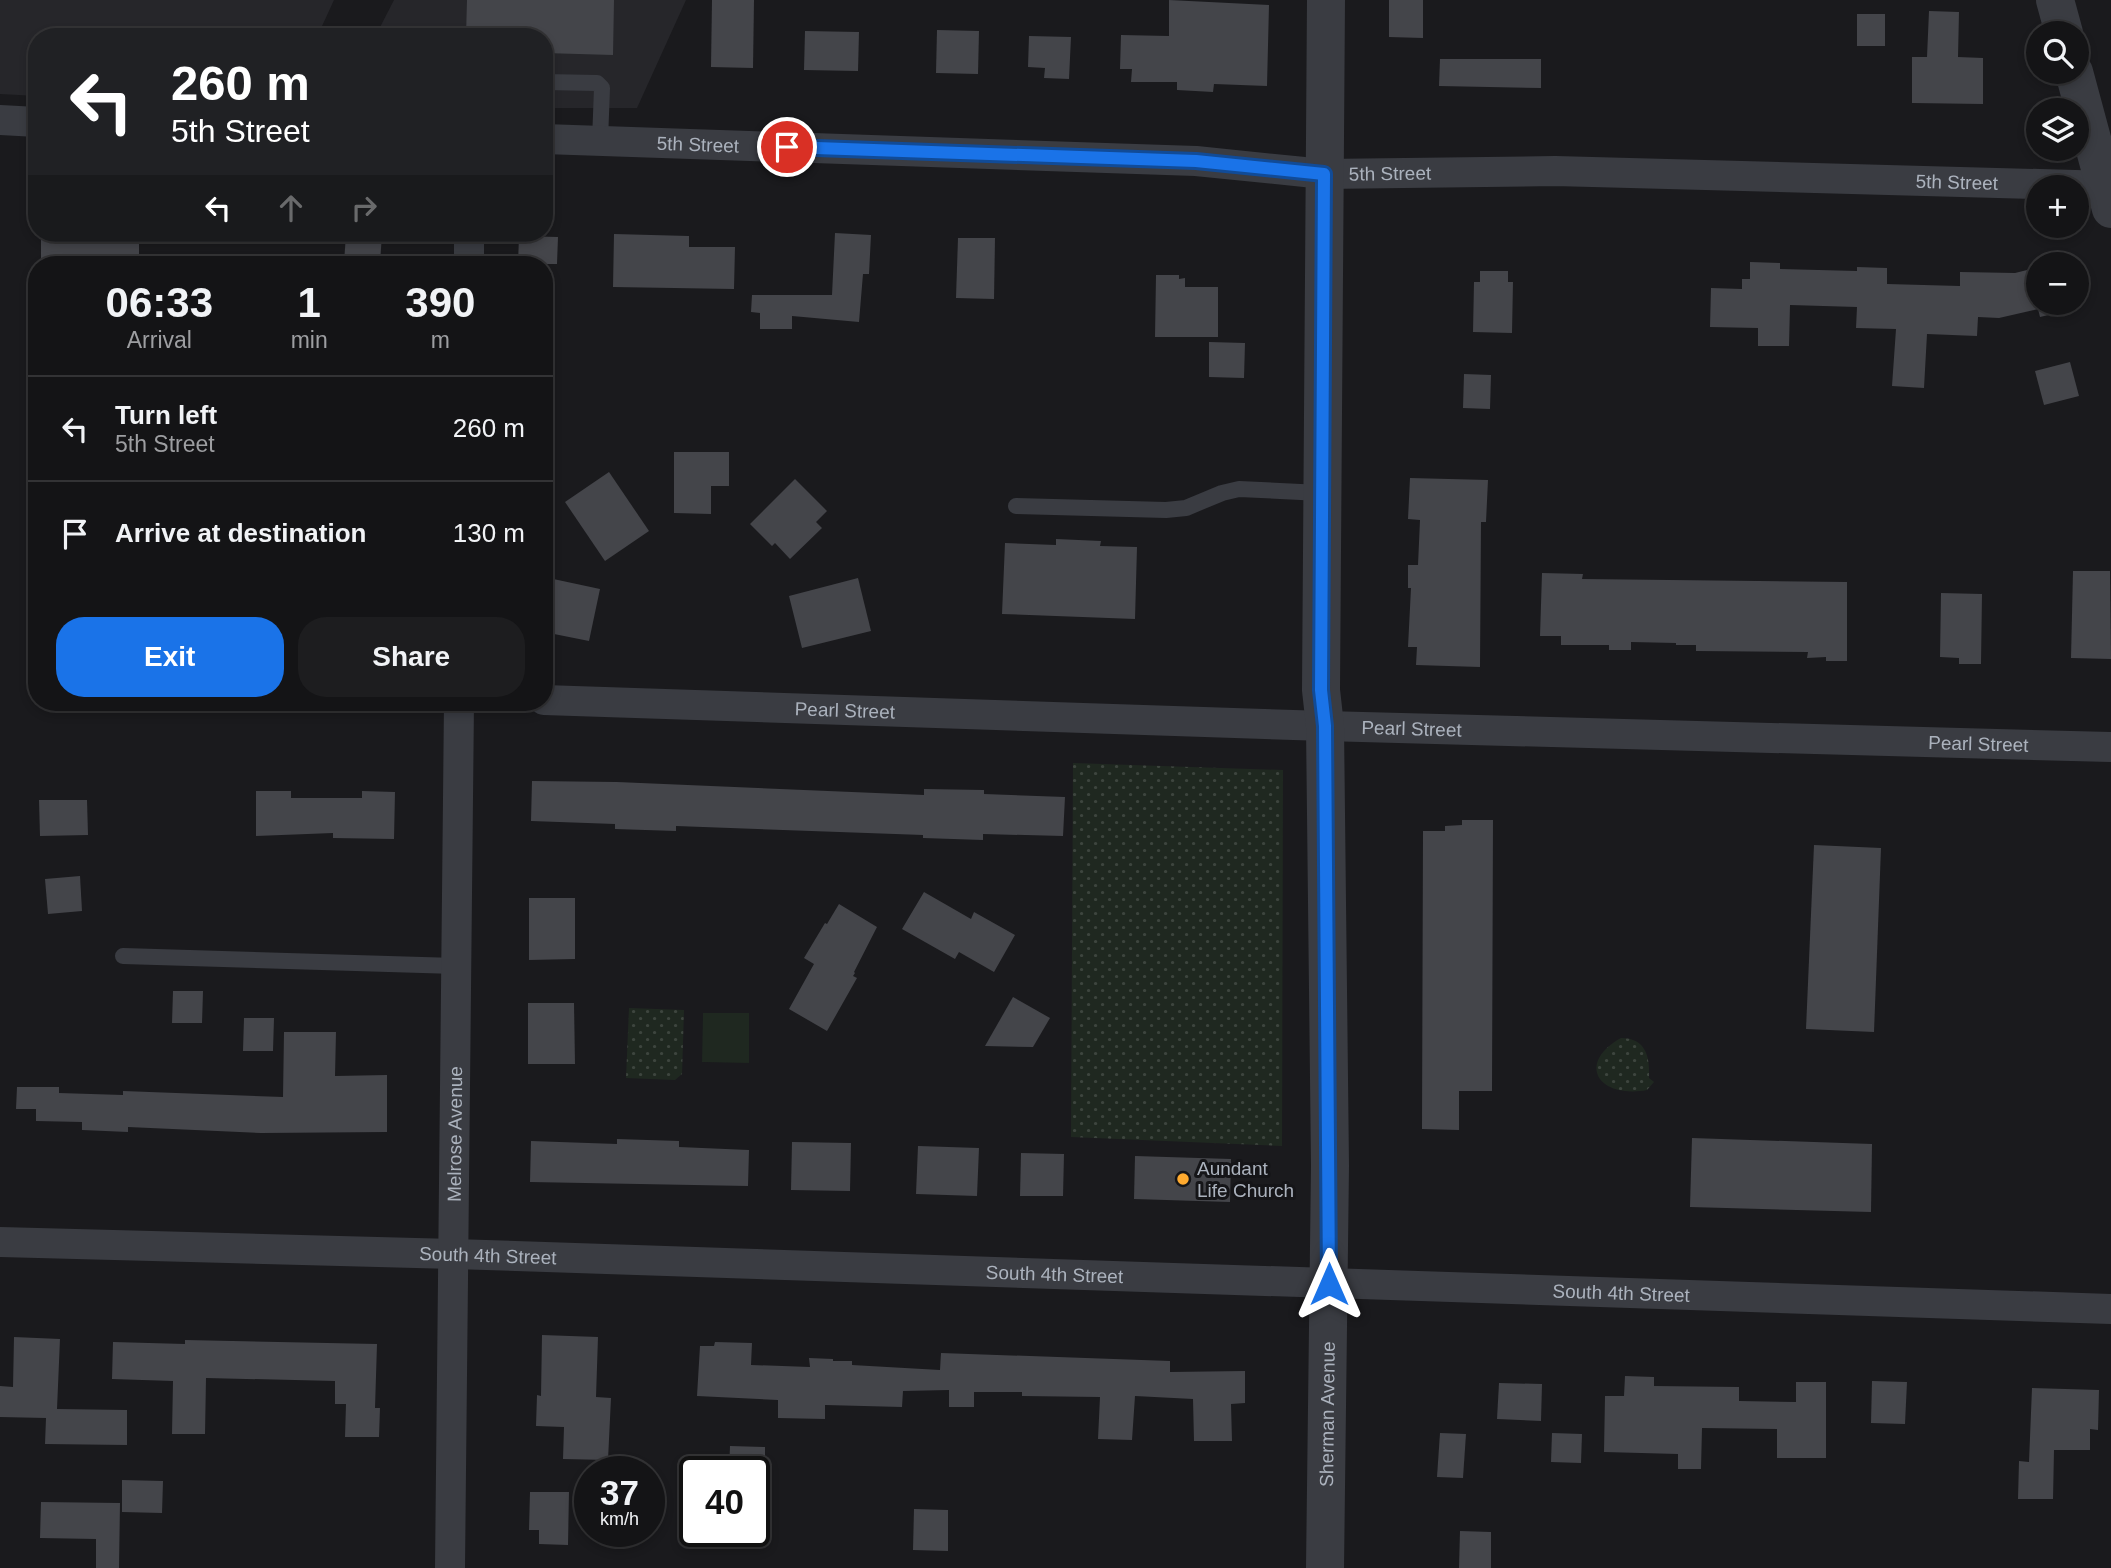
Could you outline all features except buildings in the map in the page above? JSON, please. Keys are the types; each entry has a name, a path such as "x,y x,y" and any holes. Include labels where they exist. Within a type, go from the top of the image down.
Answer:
{"street":[{"name":"Sherman Avenue","path":"1325,1568 1329,1284 1321,493 1326,0"},
{"path":"2055,0 2061,21"},
{"path":"2077,84 2109,193"},
{"path":"0,120 28,122"},
{"name":"5th Street","path":"553,139 1196,161 1324,174 1555,172 2109,193"},
{"name":"Pearl Street","path":"553,700 1325,726 2111,747"},
{"name":"Melrose Avenue","path":"450,1568 459,711"},
{"name":"South 4th Street","path":"0,1242 454,1254 2111,1309"}],"lane":[{"path":"553,82 597,83 602,88 600,141"},
{"path":"1016,506 1166,510 1186,508 1239,489 1321,493"},
{"path":"123,956 456,966"}],"shaded area":[{"path":"0,0 334,0 321,28 28,28 28,96 0,94"},
{"path":"394,0 686,0 637,108 553,108 553,28 380,28"},
{"path":"1073,763 1283,770 1282,1146 1071,1137"},
{"path":"629,1008 684,1010 682,1074 675,1080 626,1078"},
{"path":"703,1013 749,1013 749,1063 702,1062"},
{"path":"1621,1038 1636,1041 1645,1050 1649,1063 1649,1078 1654,1082 1647,1090 1616,1089 1605,1084 1599,1077 1599,1058"}],"place":[{"name":"Aundant Life Church","path":"1183,1179"}],"route":[{"path":"787,147 1196,161 1324,174 1321,690 1325,726 1329,1284"}]}
